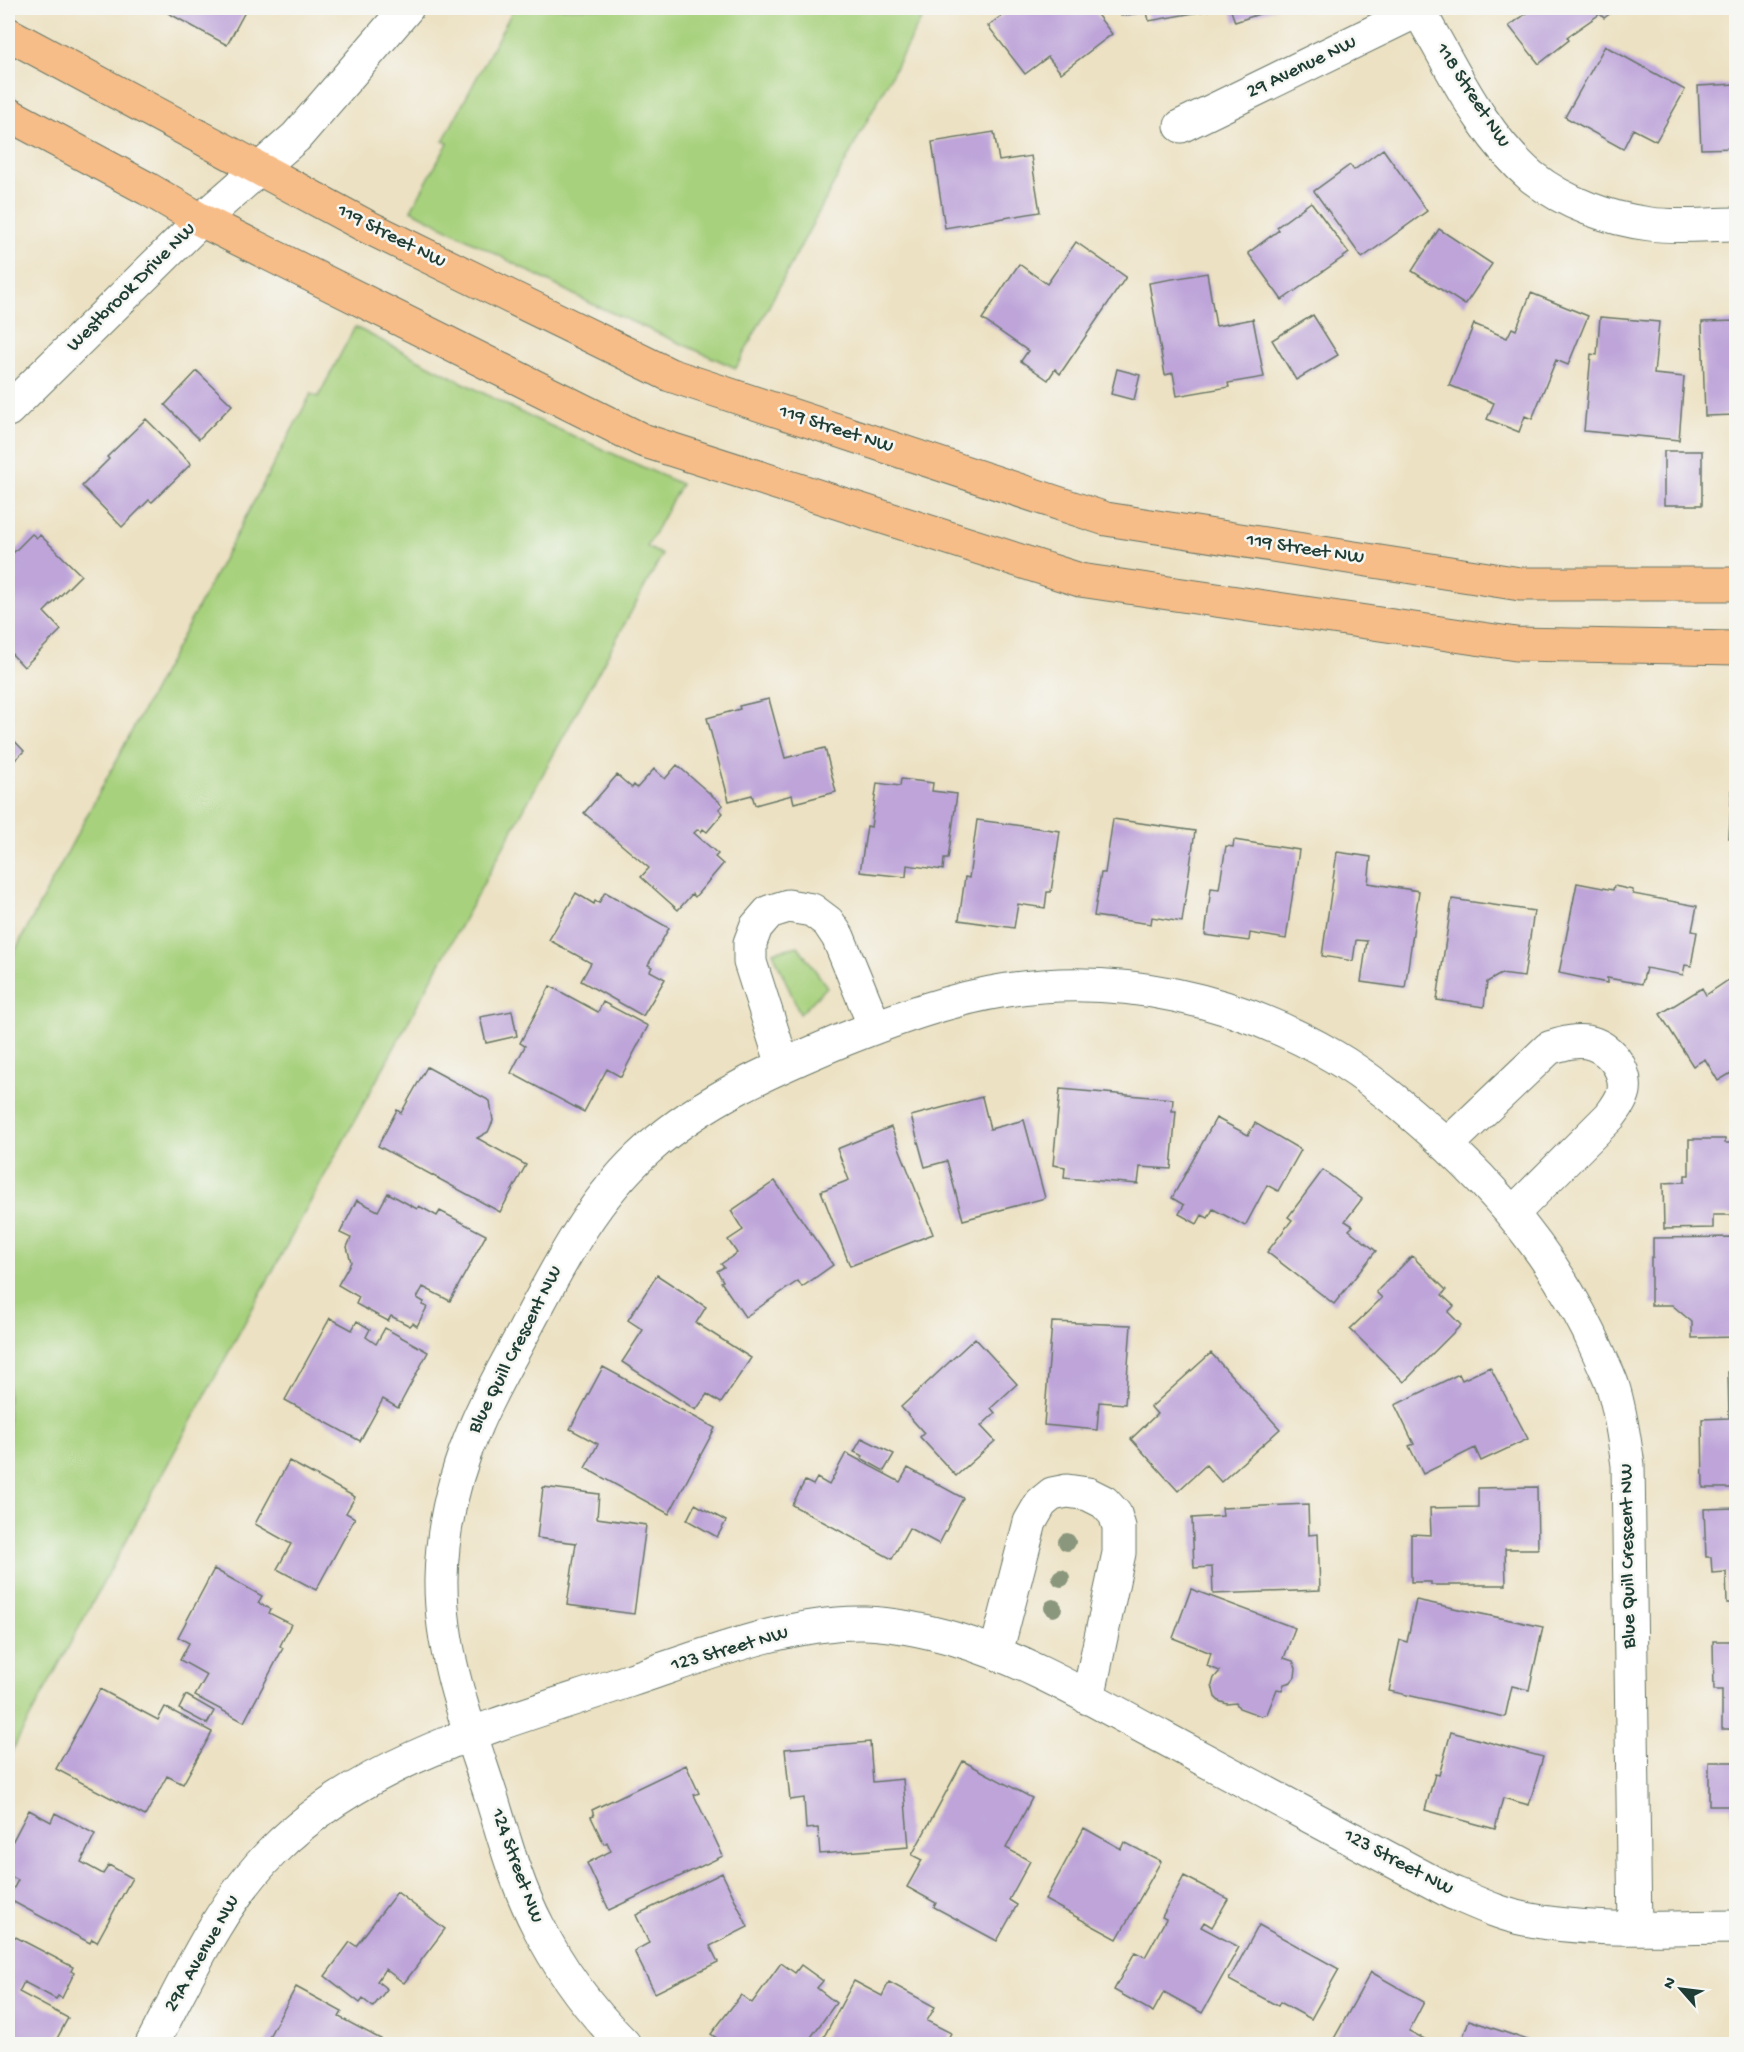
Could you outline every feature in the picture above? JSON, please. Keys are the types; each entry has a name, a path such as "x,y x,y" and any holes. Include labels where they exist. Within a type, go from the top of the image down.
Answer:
{"main road":[{"name":"119 Street NW","path":"8,34 364,225 670,375 1106,519 1520,584 1737,584"},
{"path":"8,114 201,220 642,440 1080,580 1516,644 1737,648"}],"street":[{"name":"Westbrook Drive NW","path":"8,410 201,220 296,137 407,8"},
{"name":"29 Avenue NW","path":"1181,126 1419,9"},
{"name":"118 Street NW","path":"1419,9 1474,107 1513,158 1533,177 1558,194 1614,218 1652,225 1737,224"},
{"path":"783,1065 750,962 750,943 756,927 769,912 788,906 812,910 828,922 838,937 875,1028"},
{"name":"Blue Quill Crescent NW","path":"471,1734 447,1645 442,1609 441,1577 450,1505 460,1467 476,1425 560,1263 611,1187 646,1151 681,1123 748,1081 928,1008 1008,990 1068,985 1155,990 1266,1023 1334,1056 1390,1095 1447,1145 1513,1214 1578,1308 1613,1386 1623,1428 1628,1465 1635,1928"},
{"path":"1447,1145 1549,1048 1569,1042 1587,1042 1611,1054 1623,1080 1624,1091 1619,1104 1610,1116 1513,1214"},
{"path":"996,1653 1030,1522 1041,1503 1052,1494 1067,1491 1088,1494 1104,1502 1115,1514 1119,1527 1119,1553 1089,1698"},
{"name":"123 Street NW","path":"471,1734 733,1646 820,1627 865,1623 909,1629 996,1653 1089,1698 1451,1892 1493,1910 1523,1919 1555,1924 1635,1928 1737,1927"},
{"name":"29A Avenue NW","path":"152,2044 209,1937 241,1887 274,1850 353,1788 401,1763 471,1734"},
{"name":"124 Street NW","path":"471,1734 517,1876 538,1926 566,1975 598,2019 624,2044"}],"green space":[{"path":"514,8 927,8 736,368 592,304 411,210 448,143 443,141"},
{"path":"355,327 522,413 681,484 647,547 662,555 8,1758 8,964 311,394 318,397"},
{"path":"798,946 827,987 800,1014 773,952"}],"building":[{"path":"171,8 247,8 227,45 168,13"},
{"path":"1012,8 1092,8 1112,34 1061,73 1048,57 1025,74 988,26"},
{"path":"1119,8 1210,8 1210,10 1149,21 1147,12 1121,16"},
{"path":"1230,8 1277,8 1235,22"},
{"path":"1534,8 1609,8 1612,12 1604,18 1600,14 1567,37 1569,40 1539,64 1509,26"},
{"path":"1605,46 1685,90 1656,141 1633,129 1623,149 1565,117"},
{"path":"1736,84 1736,148 1701,149 1698,86"},
{"path":"994,132 999,161 1031,156 1040,212 945,228 932,142"},
{"path":"1383,149 1427,211 1362,258 1314,191 1350,165 1354,170"},
{"path":"1311,202 1349,253 1282,300 1248,253 1279,230 1277,227"},
{"path":"1439,229 1492,264 1465,305 1412,271"},
{"path":"1076,242 1126,277 1060,374 1055,369 1048,380 1021,361 1028,351 982,319 1019,264 1047,284"},
{"path":"1207,273 1216,326 1253,319 1264,377 1228,383 1229,387 1177,396 1173,373 1165,375 1149,283"},
{"path":"1531,293 1588,316 1568,365 1556,360 1532,419 1525,416 1519,432 1487,419 1494,403 1449,385 1474,324 1507,338 1512,328 1516,330"},
{"path":"1313,315 1338,355 1296,380 1272,340"},
{"path":"1600,317 1659,322 1654,374 1684,377 1679,440 1584,431 1591,354 1597,355"},
{"path":"1736,321 1736,415 1705,416 1702,322"},
{"path":"1117,369 1140,375 1134,400 1111,394"},
{"path":"197,371 232,405 199,439 165,405"},
{"path":"146,419 191,464 122,527 82,486 109,459 107,457"},
{"path":"1664,451 1702,451 1702,505 1664,505"},
{"path":"32,534 37,538 40,535 81,575 44,612 61,630 24,667 8,650 8,558"},
{"path":"769,699 785,758 825,748 836,792 794,803 792,795 755,805 752,795 729,801 707,718 740,709 739,706"},
{"path":"8,734 24,751 8,767"},
{"path":"677,765 723,805 719,809 723,813 707,832 703,829 701,832 698,829 694,833 718,854 715,857 723,864 695,897 692,894 678,910 641,877 649,868 584,813 617,775 632,788 634,785 637,788 654,769 665,779"},
{"path":"901,779 933,783 932,791 957,794 948,859 944,859 943,870 907,865 906,877 860,872 867,826 871,827 877,783 900,786"},
{"path":"1732,785 1736,785 1736,839 1729,838"},
{"path":"1113,819 1195,831 1182,922 1152,917 1151,924 1094,916 1101,873 1105,873"},
{"path":"977,820 1060,831 1051,892 1047,892 1045,908 1018,904 1014,928 959,920 965,877 969,878"},
{"path":"1234,840 1299,850 1286,939 1250,933 1249,941 1205,935 1211,888 1219,889 1226,846 1233,847"},
{"path":"1337,852 1371,857 1368,883 1419,891 1405,988 1361,982 1367,941 1356,940 1353,961 1322,956"},
{"path":"1577,883 1613,890 1614,886 1633,890 1633,894 1697,906 1692,931 1697,932 1691,966 1685,965 1683,975 1646,968 1642,984 1607,978 1607,983 1559,973"},
{"path":"605,892 669,928 648,965 652,967 650,971 665,979 643,1016 581,981 591,963 549,940 576,893 594,904 595,901 599,903"},
{"path":"1452,899 1534,911 1524,977 1501,974 1487,982 1484,1007 1437,1000"},
{"path":"1736,975 1736,1070 1718,1081 1705,1059 1693,1066 1660,1014 1702,988 1706,995"},
{"path":"550,986 598,1012 603,1002 648,1026 621,1077 607,1069 584,1112 511,1073 525,1046 520,1043"},
{"path":"512,1011 517,1036 486,1043 480,1017"},
{"path":"427,1067 490,1101 493,1121 488,1132 477,1138 526,1165 500,1212 378,1146 397,1110 401,1113"},
{"path":"1060,1089 1173,1099 1172,1111 1176,1111 1171,1169 1140,1167 1138,1184 1064,1178 1065,1167 1053,1165"},
{"path":"982,1097 990,1129 1024,1120 1045,1198 963,1220 947,1161 925,1167 911,1116"},
{"path":"1216,1118 1248,1135 1255,1123 1301,1150 1278,1191 1267,1185 1245,1226 1213,1209 1208,1218 1202,1215 1197,1224 1179,1214 1184,1205 1172,1198"},
{"path":"891,1127 933,1234 850,1266 821,1191 849,1180 837,1149"},
{"path":"1689,1139 1725,1139 1725,1143 1736,1143 1736,1215 1713,1215 1713,1228 1664,1229 1663,1183 1685,1182 1685,1175 1689,1175"},
{"path":"1323,1170 1362,1199 1345,1221 1353,1226 1349,1230 1376,1251 1334,1304 1267,1252 1292,1220 1288,1217"},
{"path":"775,1181 833,1265 802,1287 798,1281 745,1317 721,1282 723,1281 717,1271 724,1267 721,1264 737,1253 728,1240 743,1230 731,1211"},
{"path":"388,1193 417,1209 419,1206 437,1216 440,1211 486,1235 450,1301 423,1287 417,1298 424,1302 422,1305 427,1307 417,1326 413,1323 410,1326 391,1316 388,1321 356,1304 359,1297 338,1285 351,1262 347,1247 351,1238 340,1233 357,1200 378,1211"},
{"path":"1736,1237 1736,1337 1692,1338 1692,1322 1672,1305 1651,1305 1653,1238"},
{"path":"1412,1256 1446,1290 1442,1295 1454,1306 1448,1312 1461,1325 1404,1382 1350,1329 1382,1298 1376,1292"},
{"path":"657,1275 706,1307 696,1323 751,1358 721,1403 707,1394 696,1410 622,1362 643,1330 628,1320"},
{"path":"330,1318 352,1330 357,1321 370,1329 366,1337 376,1344 385,1328 428,1352 398,1408 383,1399 360,1441 285,1400"},
{"path":"1052,1322 1131,1325 1125,1404 1099,1402 1097,1430 1044,1425"},
{"path":"975,1338 1017,1384 991,1408 995,1413 981,1426 995,1441 956,1476 920,1437 924,1433 901,1407"},
{"path":"1211,1353 1280,1429 1221,1482 1206,1465 1178,1491 1131,1439 1157,1414 1151,1407"},
{"path":"603,1367 715,1428 669,1514 585,1468 598,1444 570,1429"},
{"path":"1490,1367 1528,1439 1481,1461 1475,1448 1423,1474 1409,1446 1414,1444 1395,1405 1459,1374 1462,1380"},
{"path":"1728,1372 1736,1372 1736,1488 1703,1488 1702,1419 1729,1418"},
{"path":"862,1438 894,1454 884,1471 854,1452"},
{"path":"846,1453 900,1482 908,1468 963,1498 939,1544 909,1528 892,1559 792,1505 805,1481 813,1485 817,1478 829,1485"},
{"path":"289,1461 355,1497 346,1513 355,1518 316,1590 277,1569 291,1544 255,1524"},
{"path":"543,1487 599,1494 597,1518 646,1525 634,1614 567,1605 576,1543 537,1538"},
{"path":"1537,1487 1538,1549 1505,1549 1506,1585 1431,1585 1431,1582 1411,1582 1411,1534 1431,1535 1430,1508 1478,1507 1478,1488"},
{"path":"695,1504 726,1521 717,1537 687,1520"},
{"path":"1308,1504 1309,1535 1318,1534 1320,1590 1213,1594 1212,1567 1194,1568 1192,1518 1223,1516 1222,1508"},
{"path":"1736,1508 1736,1603 1727,1603 1726,1572 1712,1573 1711,1557 1706,1557 1704,1509"},
{"path":"214,1569 262,1596 258,1603 271,1609 269,1613 291,1624 280,1646 283,1648 244,1722 195,1696 207,1675 180,1660 189,1643 178,1637"},
{"path":"1191,1589 1295,1628 1284,1658 1293,1661 1296,1668 1295,1677 1291,1682 1284,1684 1282,1690 1277,1689 1267,1714 1261,1716 1239,1708 1236,1703 1227,1704 1219,1701 1215,1697 1212,1685 1220,1671 1207,1666 1211,1653 1173,1638"},
{"path":"1416,1600 1543,1627 1529,1690 1512,1686 1505,1717 1389,1691 1400,1640 1407,1642"},
{"path":"1713,1641 1736,1641 1736,1729 1722,1729 1722,1690 1714,1690"},
{"path":"100,1689 158,1720 165,1707 212,1732 183,1784 167,1776 145,1816 56,1769"},
{"path":"186,1695 214,1711 207,1724 179,1709"},
{"path":"1451,1732 1543,1757 1529,1805 1503,1798 1495,1829 1425,1810 1435,1774 1439,1775"},
{"path":"870,1742 873,1782 903,1779 909,1847 820,1854 818,1828 806,1829 804,1798 790,1800 785,1749"},
{"path":"963,1761 1032,1798 1006,1848 1030,1861 1009,1900 1017,1905 997,1941 934,1907 936,1903 907,1887 922,1860 912,1855"},
{"path":"1709,1762 1736,1762 1736,1824 1732,1824 1732,1806 1709,1806"},
{"path":"686,1765 699,1793 694,1795 723,1856 609,1910 587,1863 611,1851 607,1842 604,1844 591,1817 594,1816 592,1810"},
{"path":"29,1810 51,1822 55,1813 95,1834 81,1862 103,1874 109,1865 132,1878 97,1942 92,1939 90,1943 8,1899 18,1880 8,1875 8,1850"},
{"path":"1084,1828 1121,1849 1124,1842 1161,1861 1117,1939 1045,1900"},
{"path":"722,1873 748,1927 710,1946 718,1962 655,1993 634,1951 649,1943 636,1915"},
{"path":"1184,1876 1228,1899 1212,1927 1204,1922 1201,1927 1239,1947 1202,2013 1164,1992 1153,2012 1114,1990 1135,1952 1145,1957 1166,1919 1162,1917"},
{"path":"397,1892 445,1929 404,1983 385,1969 377,1981 387,1989 373,2007 363,1999 360,2003 325,1976 350,1942 356,1946"},
{"path":"1259,1925 1339,1969 1311,2019 1280,2002 1278,2006 1229,1980"},
{"path":"8,1933 73,1967 71,1971 74,1973 62,1998 58,1996 56,1999 24,1982 19,1992 68,2018 54,2044 8,2044"},
{"path":"781,1963 795,1973 801,1965 823,1981 817,1988 836,2003 806,2044 786,2044 778,2039 774,2044 725,2044 711,2034 741,1995 752,2003"},
{"path":"1371,1972 1424,2002 1409,2031 1434,2044 1331,2044"},
{"path":"854,1981 882,1996 889,1982 935,2007 927,2021 951,2033 945,2044 820,2044"},
{"path":"296,1987 342,2012 339,2017 390,2044 265,2044"},
{"path":"1469,2020 1530,2041 1528,2044 1458,2044 1460,2039 1462,2040"}]}
